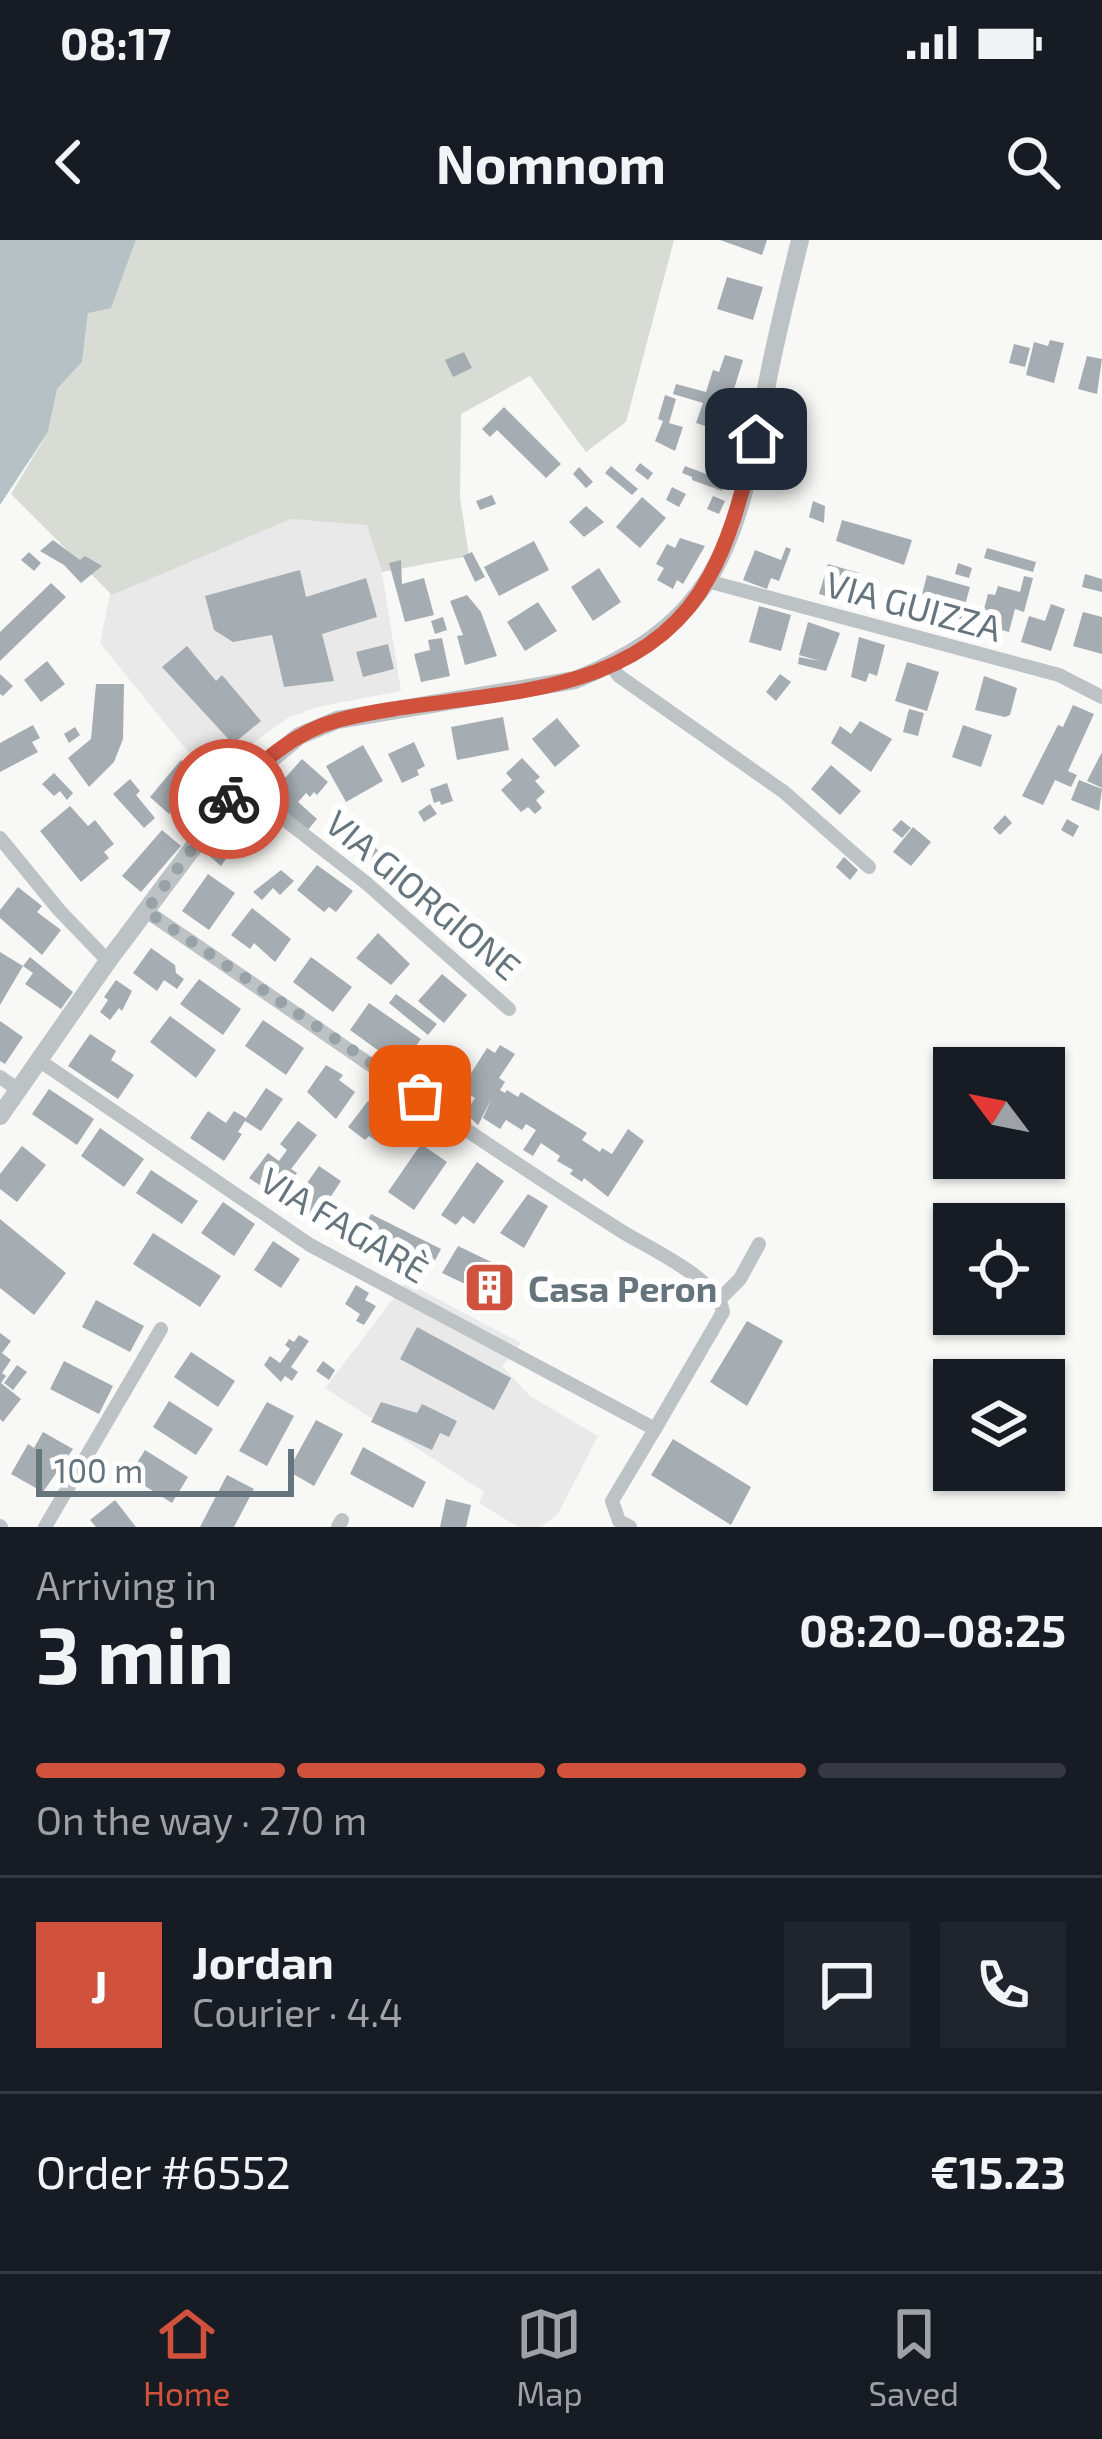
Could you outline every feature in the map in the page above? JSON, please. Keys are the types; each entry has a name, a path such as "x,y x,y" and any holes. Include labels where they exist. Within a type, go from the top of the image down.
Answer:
{"street":[{"path":"0,1116 240,785 299,736 338,720 540,688 611,665 650,642 682,613 707,581 727,540 800,240"},
{"name":"VIA GUIZZA","path":"707,581 1059,675 1102,697"},
{"path":"611,665 619,676 784,792 869,867"},
{"name":"VIA GIORGIONE","path":"240,785 365,882 509,1009"},
{"path":"0,838 108,962"},
{"path":"146,911 615,1228 708,1284 721,1298 723,1312 611,1502 619,1521 630,1527"},
{"name":"VIA FAGARÈ","path":"40,1061 310,1245 655,1429"},
{"path":"0,1077 19,1090"},
{"path":"721,1298 740,1279 759,1244"},
{"path":"45,1527 160,1329"}],"shaded area":[{"path":"0,240 136,240 111,308 88,313 82,362 57,389 48,432 0,505"},
{"path":"136,240 674,240 626,422 586,452 530,376 461,414 460,498 469,556 382,572 367,525 291,519 112,595 11,494 48,432 57,389 82,362 88,312 111,307"},
{"path":"291,519 367,524 382,572 401,691 317,707 288,718 256,741 214,784 100,643 110,594"},
{"path":"406,1282 521,1343 502,1366 530,1396 598,1436 558,1514 541,1527 518,1527 479,1503 484,1492 325,1388"}],"building":[{"path":"720,240 767,240 762,255"},
{"path":"727,277 763,287 753,320 717,309"},
{"path":"1050,340 1064,343 1054,383 1026,375 1034,342 1048,346"},
{"path":"1014,344 1030,348 1025,367 1009,363"},
{"path":"464,352 472,368 453,377 445,360"},
{"path":"725,355 743,360 721,431 696,423 703,403 673,394 676,384 706,392 713,370 719,372"},
{"path":"1087,356 1102,359 1097,394 1078,389"},
{"path":"665,395 676,399 669,423 683,427 675,451 655,441"},
{"path":"504,407 561,464 546,478 497,430 490,437 482,429"},
{"path":"640,463 653,473 648,480 635,470"},
{"path":"611,466 638,489 632,495 605,473"},
{"path":"685,466 725,481 722,491 692,480 682,473"},
{"path":"579,467 593,482 586,488 573,474"},
{"path":"672,487 686,494 679,507 666,500"},
{"path":"492,495 496,504 480,510 476,501"},
{"path":"713,496 725,501 719,514 707,509"},
{"path":"642,497 666,518 640,548 616,527"},
{"path":"813,501 825,506 824,523 809,517"},
{"path":"586,506 604,522 584,537 569,522"},
{"path":"842,520 912,540 904,565 836,541"},
{"path":"680,538 705,546 683,584 677,580 673,589 657,580 664,568 656,564 667,544 675,548"},
{"path":"53,540 80,560 85,556 102,566 81,583 64,565 40,551"},
{"path":"534,541 549,570 499,596 484,567"},
{"path":"786,547 791,549 779,581 771,578 767,589 743,580 755,550 781,560"},
{"path":"987,548 1036,562 1033,572 984,558"},
{"path":"29,552 41,563 34,571 21,560"},
{"path":"472,552 485,577 475,582 463,556"},
{"path":"401,560 402,584 424,578 434,615 405,622 389,563"},
{"path":"958,563 972,568 969,578 955,574"},
{"path":"828,564 859,573 849,603 819,594"},
{"path":"599,568 621,602 593,621 571,587"},
{"path":"300,570 306,597 366,578 377,617 322,634 334,681 284,687 272,635 233,642 214,630 205,596"},
{"path":"1085,574 1102,579 1102,592 1082,587"},
{"path":"927,575 970,587 961,619 919,607"},
{"path":"1024,576 1033,578 1024,612 1015,609 1009,632 980,624 988,594 995,595 998,586 1020,592"},
{"path":"51,583 66,597 0,661 0,632"},
{"path":"467,595 481,612 497,656 465,665 457,636 463,635 450,601"},
{"path":"538,602 557,631 525,651 507,622"},
{"path":"1051,604 1065,609 1051,651 1021,642 1029,616 1045,621"},
{"path":"759,606 791,615 781,651 749,642"},
{"path":"1083,612 1102,617 1102,654 1073,646"},
{"path":"443,617 447,630 435,634 431,621"},
{"path":"808,622 840,633 826,671 798,664 799,657 820,661 799,655"},
{"path":"859,637 885,645 877,676 869,673 866,682 851,677"},
{"path":"442,638 450,676 421,682 414,654 430,650 428,640"},
{"path":"388,644 394,669 363,677 356,652"},
{"path":"187,646 216,681 222,675 261,721 233,744 162,667"},
{"path":"47,661 65,684 41,702 24,680"},
{"path":"907,662 939,672 927,711 895,701"},
{"path":"0,674 13,686 3,696 0,694"},
{"path":"780,674 791,682 776,701 766,692"},
{"path":"984,676 1017,688 1010,715 975,710"},
{"path":"96,684 124,684 123,739 114,762 89,787 68,758 91,739"},
{"path":"1073,705 1094,714 1068,771 1077,775 1071,787 1055,780 1043,805 1022,796"},
{"path":"909,709 924,713 918,736 903,732"},
{"path":"503,717 509,750 457,760 451,727"},
{"path":"557,718 580,746 555,767 532,739"},
{"path":"860,721 892,739 871,772 831,743 840,726 851,734"},
{"path":"33,725 40,738 32,742 38,752 0,772 0,743"},
{"path":"963,725 992,735 981,767 952,757"},
{"path":"75,727 80,735 69,743 64,734"},
{"path":"414,742 425,766 417,770 419,775 402,783 388,754"},
{"path":"363,745 383,781 346,802 326,766"},
{"path":"1102,752 1102,788 1087,781"},
{"path":"522,758 540,777 535,781 545,792 536,800 542,808 535,814 528,807 521,812 501,790 512,780 506,773"},
{"path":"302,759 328,782 317,795 306,793 298,802 317,819 306,832 267,798"},
{"path":"181,760 194,772 181,785 192,796 169,814 150,797"},
{"path":"831,765 861,791 840,815 811,789"},
{"path":"54,773 73,793 67,800 60,791 54,796 42,784"},
{"path":"130,779 155,818 144,828 113,794"},
{"path":"1079,780 1102,789 1099,811 1071,800"},
{"path":"447,783 453,801 434,803 430,789"},
{"path":"430,804 437,814 424,822 418,812"},
{"path":"70,806 88,826 95,820 114,844 104,852 109,858 81,882 40,831"},
{"path":"239,815 250,823 221,866 207,854"},
{"path":"1005,815 1012,823 1000,835 993,828"},
{"path":"1067,819 1079,826 1073,837 1061,830"},
{"path":"901,820 911,828 902,838 892,830"},
{"path":"913,827 931,842 911,866 893,852"},
{"path":"162,830 181,846 141,892 122,876"},
{"path":"370,840 404,886 396,892 356,851"},
{"path":"844,857 858,870 850,880 836,867"},
{"path":"317,865 353,891 336,912 329,907 324,912 297,890"},
{"path":"281,870 294,881 280,895 273,888 262,900 253,892"},
{"path":"208,874 235,893 209,930 182,911"},
{"path":"18,887 42,906 37,912 61,930 42,955 0,918 0,910"},
{"path":"252,908 291,939 275,962 254,943 250,949 231,935"},
{"path":"378,933 410,964 391,985 356,958"},
{"path":"151,948 175,965 184,979 177,989 164,980 157,991 133,973"},
{"path":"0,952 23,966 0,1005"},
{"path":"30,957 73,992 61,1009 25,984 33,973 23,966"},
{"path":"311,957 352,987 333,1012 293,982"},
{"path":"442,974 467,995 444,1023 418,1001"},
{"path":"199,979 241,1009 223,1035 180,1004"},
{"path":"116,980 132,991 122,1011 119,1008 110,1020 100,1012"},
{"path":"396,994 437,1024 428,1035 389,1003"},
{"path":"369,1003 421,1039 401,1067 350,1030"},
{"path":"170,1016 216,1050 196,1078 150,1042"},
{"path":"263,1020 304,1048 286,1075 245,1046"},
{"path":"0,1021 23,1037 5,1064 0,1061"},
{"path":"90,1034 116,1051 111,1060 134,1075 118,1099 68,1066"},
{"path":"500,1045 515,1054 499,1078 505,1082 500,1090 518,1097 521,1092 587,1133 582,1140 600,1152 602,1148 612,1154 628,1129 644,1141 608,1197 584,1178 582,1182 570,1174 573,1170 557,1161 560,1156 541,1143 533,1156 523,1150 536,1130 526,1124 522,1130 506,1120 500,1129 483,1118 492,1098 478,1125 465,1113 475,1098 461,1089 487,1048 495,1053"},
{"path":"326,1065 343,1075 339,1080 355,1092 336,1119 307,1092"},
{"path":"266,1088 283,1099 261,1131 245,1121 224,1161 190,1138 208,1111 226,1123 234,1111 246,1118"},
{"path":"49,1089 94,1119 77,1145 32,1114"},
{"path":"368,1101 380,1109 383,1105 401,1119 382,1145 348,1127"},
{"path":"298,1121 317,1135 291,1169 297,1173 279,1198 249,1178 268,1153 279,1161 287,1150 280,1144"},
{"path":"100,1128 144,1159 124,1187 81,1156"},
{"path":"421,1144 447,1162 414,1210 388,1192"},
{"path":"22,1146 46,1165 17,1202 0,1189 0,1174"},
{"path":"477,1162 504,1181 474,1224 463,1216 456,1225 441,1215"},
{"path":"319,1166 341,1181 316,1219 295,1200"},
{"path":"151,1170 198,1201 182,1224 136,1193"},
{"path":"528,1194 548,1206 524,1248 500,1233"},
{"path":"223,1202 255,1224 234,1256 201,1233"},
{"path":"371,1214 441,1249 430,1270 423,1266 419,1273 363,1245 367,1236 361,1233"},
{"path":"0,1219 66,1273 34,1315 0,1288"},
{"path":"153,1233 221,1276 200,1307 133,1264"},
{"path":"273,1241 300,1259 281,1288 254,1270"},
{"name":"Casa Peron","path":"458,1246 514,1273 501,1301 442,1273"},
{"path":"356,1285 369,1293 365,1300 376,1306 364,1325 356,1321 360,1314 345,1304"},
{"path":"96,1300 144,1326 130,1352 82,1327"},
{"path":"747,1321 783,1341 747,1406 710,1382"},
{"path":"417,1327 511,1378 494,1410 400,1359"},
{"path":"0,1333 11,1341 2,1353 11,1360 1,1383 21,1399 3,1422 0,1419"},
{"path":"299,1335 309,1341 291,1367 298,1372 292,1381 285,1376 281,1382 264,1365 270,1356 280,1363 290,1349 285,1345 289,1339 294,1342"},
{"path":"191,1352 235,1381 218,1407 174,1377"},
{"path":"64,1361 113,1386 99,1414 50,1389"},
{"path":"323,1361 335,1370 329,1380 316,1371"},
{"path":"17,1365 27,1372 13,1390 4,1383"},
{"path":"169,1401 213,1429 196,1455 153,1427"},
{"path":"267,1402 294,1416 267,1466 239,1451"},
{"path":"381,1402 417,1413 422,1404 457,1421 449,1437 440,1433 432,1450 371,1422"},
{"path":"316,1420 343,1434 314,1486 288,1471"},
{"path":"43,1432 73,1449 43,1492 11,1474 28,1444 34,1448"},
{"path":"673,1439 751,1487 731,1525 651,1475"},
{"path":"363,1447 426,1482 413,1508 350,1474"},
{"path":"145,1450 188,1477 172,1503 129,1476"},
{"path":"227,1475 254,1489 234,1527 200,1527"},
{"path":"446,1499 471,1505 466,1527 440,1527"},
{"path":"115,1500 136,1527 96,1527 90,1520"}],"way so far":[{"path":"229,799 146,911 420,1096"}],"place":[{"name":"Casa Peron","path":"489,1287"}],"route":[{"path":"229,799 263,763 299,736 338,720 575,680 650,642 707,581 727,540 756,439"}]}
